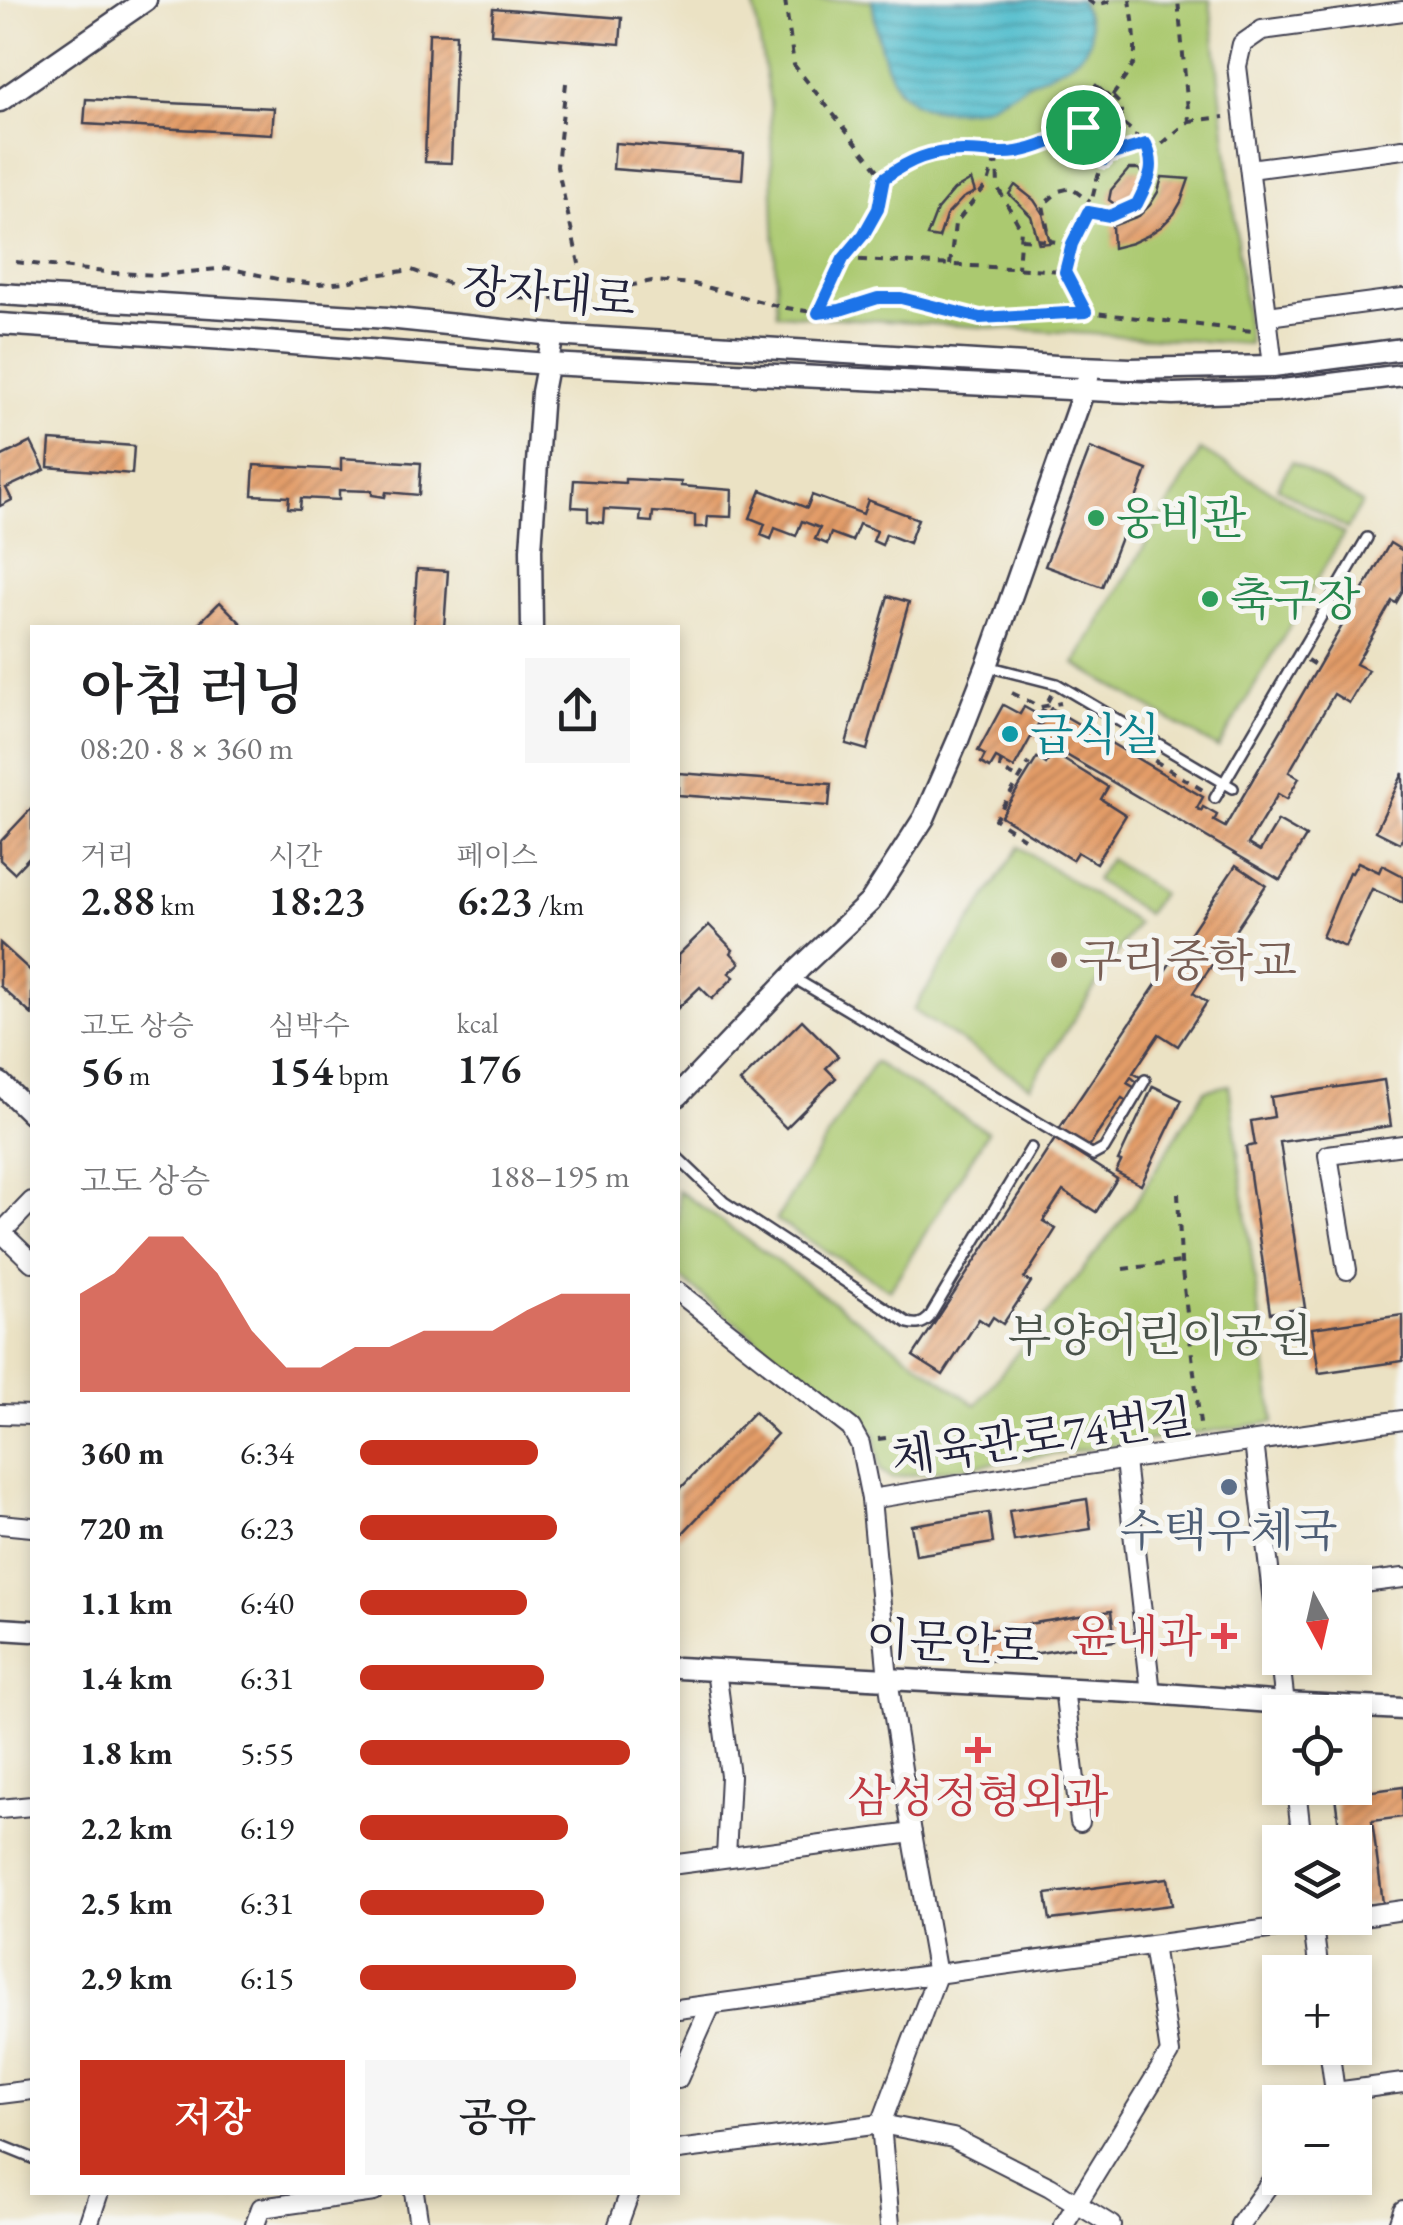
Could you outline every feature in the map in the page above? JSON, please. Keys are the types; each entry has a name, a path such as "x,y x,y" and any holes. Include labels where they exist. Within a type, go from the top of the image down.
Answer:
{"street":[{"path":"0,101 146,0"},
{"path":"1273,366 1237,66 1242,44 1262,30 1403,12"},
{"path":"1250,169 1403,149"},
{"name":"장자대로","path":"0,294 388,318 553,335 1092,367 1273,366 1403,349"},
{"path":"1268,316 1403,298"},
{"name":"장자대로","path":"0,324 548,364 1174,394 1275,391 1403,374"},
{"path":"532,625 532,550 542,392 553,335"},
{"path":"680,1094 870,902 924,818 987,666 1092,367"},
{"path":"0,1083 30,1112"},
{"path":"1347,1270 1328,1155 1403,1146"},
{"path":"30,1203 1,1234 30,1260"},
{"path":"680,1294 850,1428 860,1444 872,1499"},
{"path":"0,1414 30,1416"},
{"name":"체육관로74번길","path":"938,1975 888,1679 872,1499 1403,1420"},
{"path":"1254,1442 1272,1565"},
{"path":"1126,1462 1151,1693"},
{"path":"0,1524 30,1526"},
{"path":"1372,1582 1403,1578"},
{"path":"0,1629 30,1631"},
{"name":"이문안로","path":"680,1668 1151,1693 1262,1705"},
{"path":"716,1670 730,1776 726,1858"},
{"path":"1064,1688 1080,1822"},
{"name":"이문안로","path":"1372,1709 1403,1709"},
{"path":"0,1810 30,1806"},
{"path":"680,1864 912,1833"},
{"path":"1372,1914 1403,1910"},
{"path":"680,2009 1262,1928"},
{"path":"1064,2225 1170,2053 1153,1945"},
{"path":"890,2225 881,2124 938,1975"},
{"path":"680,2075 711,2005"},
{"path":"1372,2089 1403,2083"},
{"path":"0,2094 30,2090"},
{"path":"680,2150 881,2124 953,2138 1112,2225"},
{"path":"1240,2225 1262,2194"},
{"path":"88,2225 98,2195"},
{"path":"258,2217 360,2195"},
{"path":"414,2195 418,2225"},
{"path":"618,2225 629,2195"},
{"path":"1398,2225 1403,2210"}],"lane":[{"path":"1215,798 1229,785 1367,538"},
{"path":"987,666 1057,684 1229,785"},
{"path":"792,977 1094,1155 1104,1149 1145,1080"},
{"path":"680,1160 724,1202 908,1323 916,1324 929,1318 1031,1148"},
{"path":"0,2145 30,2157"}],"path":[{"path":"786,0 794,65 884,178"},
{"path":"1088,0 1095,4 1115,0"},
{"path":"818,313 843,259 878,209 884,178 919,156 964,151 997,154 1041,146 1083,127 1113,97 1134,64 1130,0"},
{"path":"1178,0 1190,121"},
{"path":"566,83 557,166 586,299"},
{"path":"1113,97 1120,105 1121,122 1136,134 1138,147"},
{"path":"1150,154 1190,121 1243,114"},
{"path":"1087,123 1094,150 1104,160"},
{"path":"1086,312 1065,272 1072,244 1088,212 1106,156 1146,144 1152,172 1137,204 1110,216 1088,212"},
{"path":"997,154 998,188 1022,229 1018,268"},
{"path":"950,265 956,224 988,183 997,154"},
{"path":"1050,241 1044,205 1060,191 1071,188 1090,202"},
{"path":"1020,240 1072,244"},
{"path":"843,259 1065,272"},
{"path":"16,262 160,275 227,268 317,284 412,270 487,298 586,299 652,281 694,284 818,313 889,298 922,301 980,318 1086,312 1252,332"},
{"path":"1012,693 1040,707 1061,703"},
{"path":"1076,712 1215,798"},
{"path":"1001,761 1000,768 1019,779"},
{"path":"1024,838 995,820 1029,763"},
{"path":"1178,1193 1181,1262 1203,1450"},
{"path":"1123,1269 1181,1262"},
{"path":"876,1440 918,1434"}],"green space":[{"path":"753,0 872,0 878,38 898,91 931,110 962,110 982,107 1066,64 1087,16 1080,0 1210,0 1249,344 777,314 770,103"},
{"name":"축구장","path":"1201,450 1344,534 1218,748 1075,664"},
{"path":"1292,462 1362,503 1347,529 1277,487"},
{"path":"1019,847 1137,923 1030,1086 913,1010"},
{"path":"1109,859 1161,893 1147,914 1095,880"},
{"path":"874,1062 988,1132 890,1290 776,1220"},
{"name":"부양어린이공원","path":"1229,1085 1274,1422 891,1478 880,1470 875,1434 680,1278 680,1191 976,1405 1133,1206 1205,1090"}],"water":[{"path":"872,0 1080,0 1090,39 1084,51 1070,62 989,105 964,110 925,107 909,99 889,72"}],"building":[{"path":"493,8 622,18 620,44 491,34"},
{"path":"429,33 456,34 451,163 425,162"},
{"path":"1096,85 1109,96 1084,122 1071,110"},
{"path":"86,99 274,108 272,134 84,124"},
{"path":"615,143 744,153 742,179 613,169"},
{"path":"1129,169 1139,169 1146,182 1137,198 1121,209 1109,200 1111,190"},
{"path":"1162,177 1189,179 1174,214 1147,236 1113,248 1112,226 1139,216 1158,192"},
{"path":"971,180 975,192 963,198 946,216 939,238 927,236 937,210 954,190"},
{"path":"1015,185 1034,200 1043,214 1050,243 1039,244 1031,216 1009,194"},
{"path":"50,440 134,446 132,474 48,467"},
{"path":"31,442 45,470 6,488 12,500 0,506 0,457"},
{"name":"웅비관","path":"1090,448 1147,470 1102,587 1045,566"},
{"path":"341,458 421,463 419,495 386,492 385,497 372,495 372,491 339,490 339,500 301,498 300,509 288,508 289,497 252,495 254,465 341,470"},
{"path":"625,479 732,490 731,517 708,516 707,527 695,527 695,515 653,512 652,522 640,521 641,511 604,509 603,523 588,521 588,508 572,507 574,480 625,483"},
{"path":"761,490 807,508 812,495 863,514 868,500 918,519 909,543 886,534 882,545 873,541 877,531 859,524 852,541 831,533 827,544 815,539 820,528 802,521 796,536 775,528 771,539 761,535 765,524 750,518"},
{"path":"1390,543 1403,551 1403,591 1396,603 1392,601 1356,664 1368,670 1349,703 1334,694 1289,772 1299,778 1287,799 1278,794 1248,844 1260,851 1278,821 1306,837 1280,880 1034,736 1051,708 1203,797 1197,808 1217,815 1214,821 1225,827"},
{"path":"417,569 448,571 444,625 413,625"},
{"path":"888,596 909,602 867,750 846,744"},
{"path":"220,602 242,624 241,625 197,625"},
{"name":"급식실","path":"1003,705 1020,714 1024,707 1042,717 1014,768 996,758 990,768 981,763 985,755 978,751"},
{"path":"1053,753 1108,787 1101,799 1126,815 1096,863 1077,852 1072,860 1001,816 1037,758 1046,764"},
{"path":"680,773 831,784 829,806 680,795"},
{"path":"1403,773 1403,837 1400,843 1376,831"},
{"path":"30,810 30,856 14,873 0,860 0,842"},
{"path":"1358,862 1379,872 1382,865 1403,876 1403,903 1372,889 1345,947 1322,937 1349,872"},
{"path":"1236,865 1266,885 1193,993 1207,1002 1178,1046 1159,1034 1133,1073 1140,1077 1137,1082 1131,1077 1127,1083 1137,1089 1128,1102 1122,1098 1088,1148 1059,1129"},
{"path":"709,925 740,963 729,973 734,977 712,999 700,987 680,1006 680,953"},
{"path":"0,943 30,970 30,1013 0,986"},
{"path":"802,1020 838,1056 826,1068 836,1078 786,1128 740,1082"},
{"path":"1384,1080 1391,1126 1280,1142 1305,1308 1270,1313 1246,1147 1255,1145 1251,1121 1274,1117 1271,1097"},
{"path":"1153,1086 1182,1100 1141,1185 1116,1172"},
{"path":"1055,1139 1117,1179 1096,1212 1063,1191 1043,1221 1056,1229 1024,1279 1031,1282 1003,1324 993,1317 988,1325 979,1319 943,1375 913,1356"},
{"path":"1403,1315 1403,1361 1319,1373 1312,1328"},
{"path":"754,1412 777,1434 680,1536 680,1489"},
{"path":"1087,1499 1091,1529 1014,1541 1009,1511"},
{"path":"989,1513 993,1543 916,1555 911,1525"},
{"path":"1111,1611 1115,1641 982,1662 977,1632"},
{"path":"1403,1787 1403,1817 1372,1821 1383,1903 1372,1904 1372,1825 1339,1825 1336,1805 1372,1805 1372,1791"},
{"path":"1168,1878 1172,1905 1050,1920 1046,1894"}],"place":[{"name":"웅비관","path":"1096,518"},
{"name":"축구장","path":"1210,599"},
{"name":"급식실","path":"1010,734"},
{"name":"구리중학교","path":"1059,960"},
{"name":"수택우체국","path":"1229,1487"},
{"name":"윤내과","path":"1224,1636"},
{"name":"삼성정형외과","path":"978,1750"}],"route":[{"path":"1087,123 1094,150 1104,160 1106,156 1146,144 1152,172 1137,204 1110,216 1088,212 1072,244 1065,272 1086,312 980,318 922,301 878,298 818,313 843,259 878,209 884,178 898,168 919,156 941,152 1019,152 1083,127 1087,123"}]}
